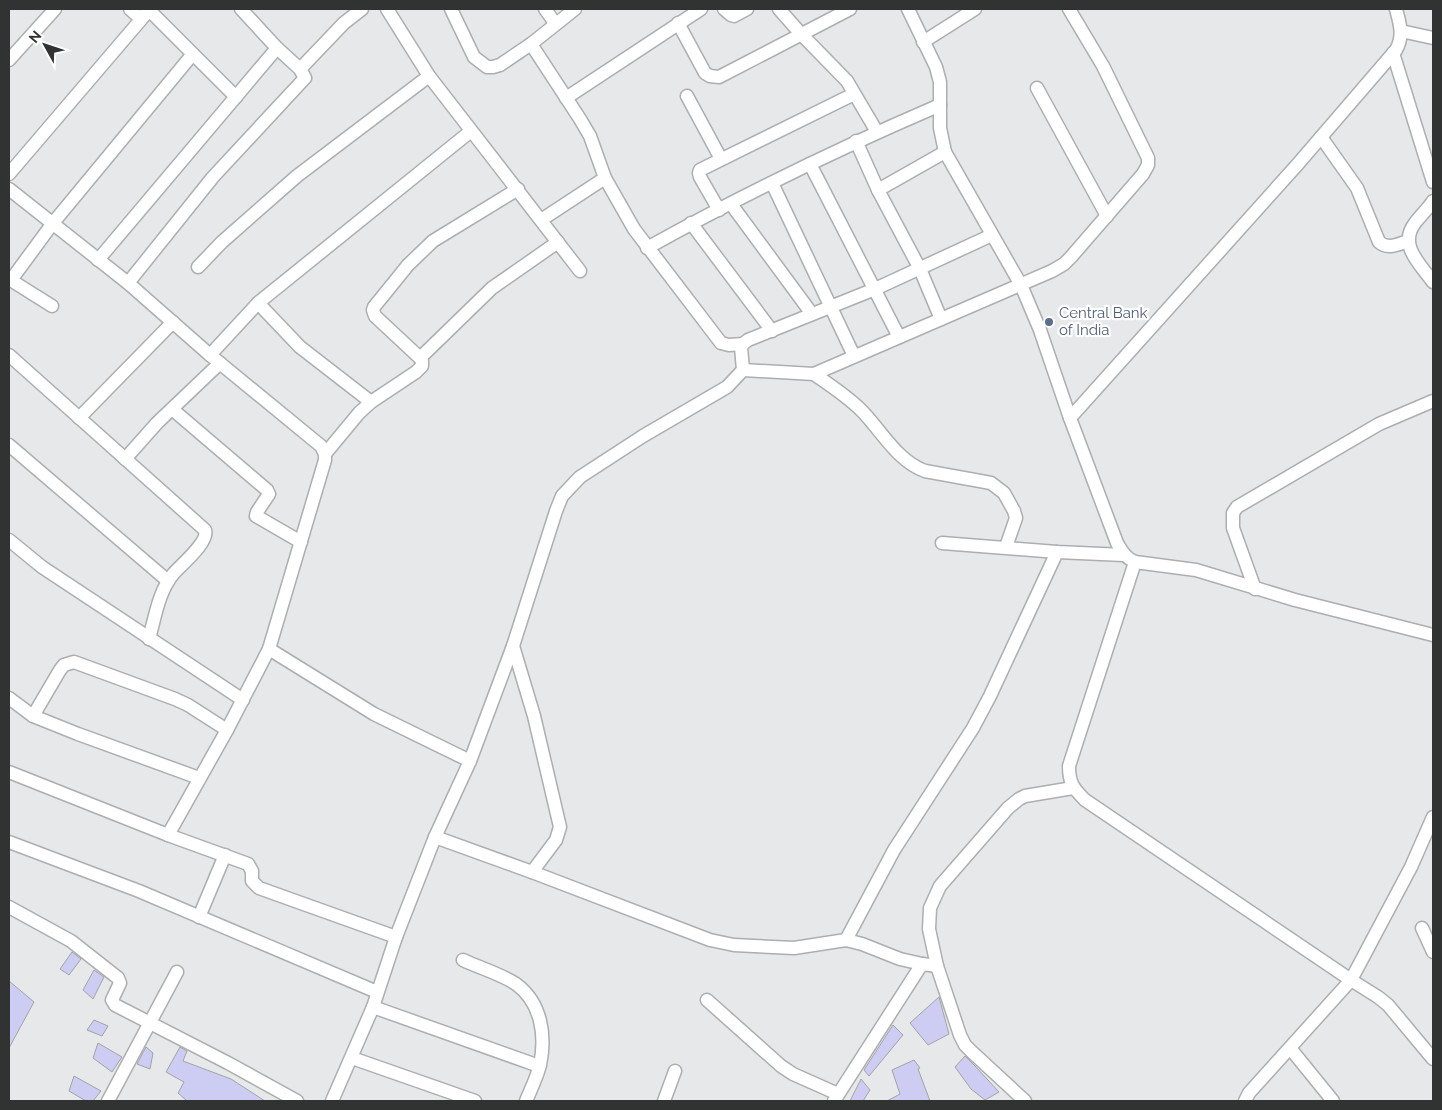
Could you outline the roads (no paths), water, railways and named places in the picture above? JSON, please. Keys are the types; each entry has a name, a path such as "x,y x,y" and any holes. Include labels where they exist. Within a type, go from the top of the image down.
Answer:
{"street":[{"path":"9,60 55,9"},
{"path":"130,9 147,12 236,97"},
{"path":"128,283 213,176 304,81 305,74 277,48 241,9"},
{"path":"300,69 344,23 362,9"},
{"path":"387,9 429,76 580,271"},
{"path":"451,9 474,57 487,67 500,65 531,44 575,9"},
{"path":"545,9 555,24"},
{"path":"566,98 701,9"},
{"path":"724,9 734,16 747,9"},
{"path":"779,9 801,34 842,74 877,132"},
{"path":"678,24 703,70 710,76 719,77 849,9"},
{"path":"908,9 939,76 940,128 945,152 1021,285 1040,330 1070,418 1117,543 1130,559"},
{"path":"923,42 973,9"},
{"path":"742,370 814,374 1021,285 1064,264 1143,174 1148,165 1148,158 1102,66 1069,9"},
{"path":"1070,418 1394,53 1401,39 1396,9"},
{"path":"9,174 147,12"},
{"path":"1401,31 1433,38"},
{"path":"531,44 590,136 605,178 634,229 721,343 729,346 743,344 875,289 992,235"},
{"path":"98,260 277,48"},
{"path":"1394,53 1433,182"},
{"path":"52,306 10,279 53,223 192,54"},
{"path":"198,267 222,242 297,176 429,76"},
{"path":"1037,88 1107,216"},
{"path":"719,210 699,173 703,168 854,94"},
{"path":"686,96 721,159"},
{"path":"647,248 691,223 810,164 940,105"},
{"path":"125,459 215,359 258,303 470,131"},
{"path":"1321,137 1358,188 1379,242 1390,247 1408,241"},
{"path":"856,142 878,190 920,269 941,319"},
{"path":"878,190 945,152"},
{"path":"810,164 899,337"},
{"path":"541,220 605,178"},
{"path":"772,183 854,356"},
{"path":"9,189 128,283 215,359 320,446 325,454 325,460 269,649 227,730 168,835"},
{"path":"325,454 371,402 419,370 422,366 420,358 375,316 374,307 408,265 433,241 518,189"},
{"path":"1433,201 1410,230 1408,241 1410,251 1433,282"},
{"path":"731,204 812,314"},
{"path":"691,223 772,331"},
{"path":"420,358 492,288 558,242"},
{"path":"258,303 300,347 371,402"},
{"path":"80,418 173,322"},
{"path":"332,1101 373,1007 396,937 435,837 470,761 513,646 562,496 580,477 643,436 727,387 742,370 743,344"},
{"path":"9,354 125,459 190,514 205,530 206,534 202,542 168,582 161,598 149,639"},
{"path":"814,374 860,409 900,455 916,468 991,483 1004,493 1014,510 1016,518 1006,547"},
{"path":"1256,589 1232,528 1233,513 1237,507 1379,424 1433,402"},
{"path":"172,409 267,490 268,497 256,516 301,542"},
{"path":"9,445 168,582"},
{"path":"9,540 42,567 243,700"},
{"path":"942,543 1130,559 1196,570 1256,589 1433,635"},
{"path":"846,940 894,850 973,728 990,696 1057,552"},
{"path":"1130,559 1069,766 1069,775 1073,788 1085,800 1378,997 1388,1005 1433,1059"},
{"path":"513,646 534,716 560,827 556,840 532,872"},
{"path":"269,649 374,714 470,761"},
{"path":"33,716 60,670 64,665 74,662 175,699 188,705 227,730"},
{"path":"9,698 33,716 199,778"},
{"path":"9,772 168,835 248,864 252,871 252,882 259,888 396,937"},
{"path":"1025,1101 966,1045 958,1028 937,966 929,929 930,908 940,886 1008,808 1019,799 1073,788"},
{"path":"1245,1101 1249,1093 1351,980 1433,822"},
{"path":"435,837 710,940 734,945 794,948 846,940 862,944 900,959 937,966"},
{"path":"9,842 139,891 377,992"},
{"path":"199,917 225,855"},
{"path":"9,907 71,942 117,976 120,982 113,997 113,1003 297,1101"},
{"path":"1422,928 1433,952"},
{"path":"463,960 517,985 528,996 538,1013 541,1021 543,1045 539,1066 526,1101"},
{"path":"707,1000 781,1066 836,1098 922,964"},
{"path":"108,1101 177,972"},
{"path":"373,1007 539,1066"},
{"path":"1290,1048 1333,1101"},
{"path":"352,1058 475,1101"},
{"path":"664,1101 675,1071"}],"place":[{"name":"Central Bank of India","path":"1049,322"}]}
